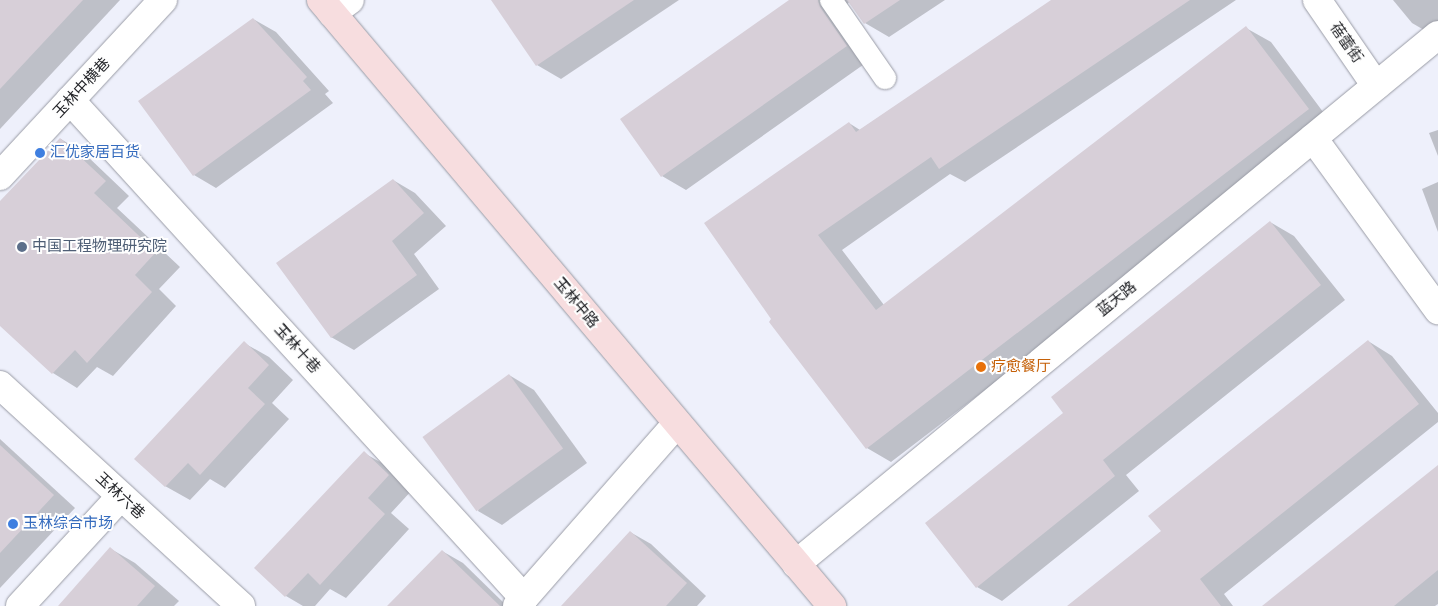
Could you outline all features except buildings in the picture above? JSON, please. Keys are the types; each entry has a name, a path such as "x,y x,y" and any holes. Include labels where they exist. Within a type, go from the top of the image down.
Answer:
{"main road":[{"name":"玉林中路","path":"335,4 677,423 832,606"}],"street":[{"name":"玉林中横巷","path":"0,176 163,0"},
{"name":"蓓蕾街","path":"1316,0 1376,86"},
{"name":"蓝天路","path":"796,564 1438,35"},
{"name":"玉林十巷","path":"70,100 521,602"},
{"path":"1313,138 1438,310"},
{"name":"玉林六巷","path":"0,385 241,606"},
{"path":"521,602 677,423"},
{"path":"20,606 121,496"}],"lane":[{"path":"831,0 885,78"}],"place":[{"name":"汇优家居百货","path":"40,153"},
{"name":"中国工程物理研究院","path":"22,247"},
{"name":"疗愈餐厅","path":"981,367"},
{"name":"玉林综合市场","path":"13,524"}]}
